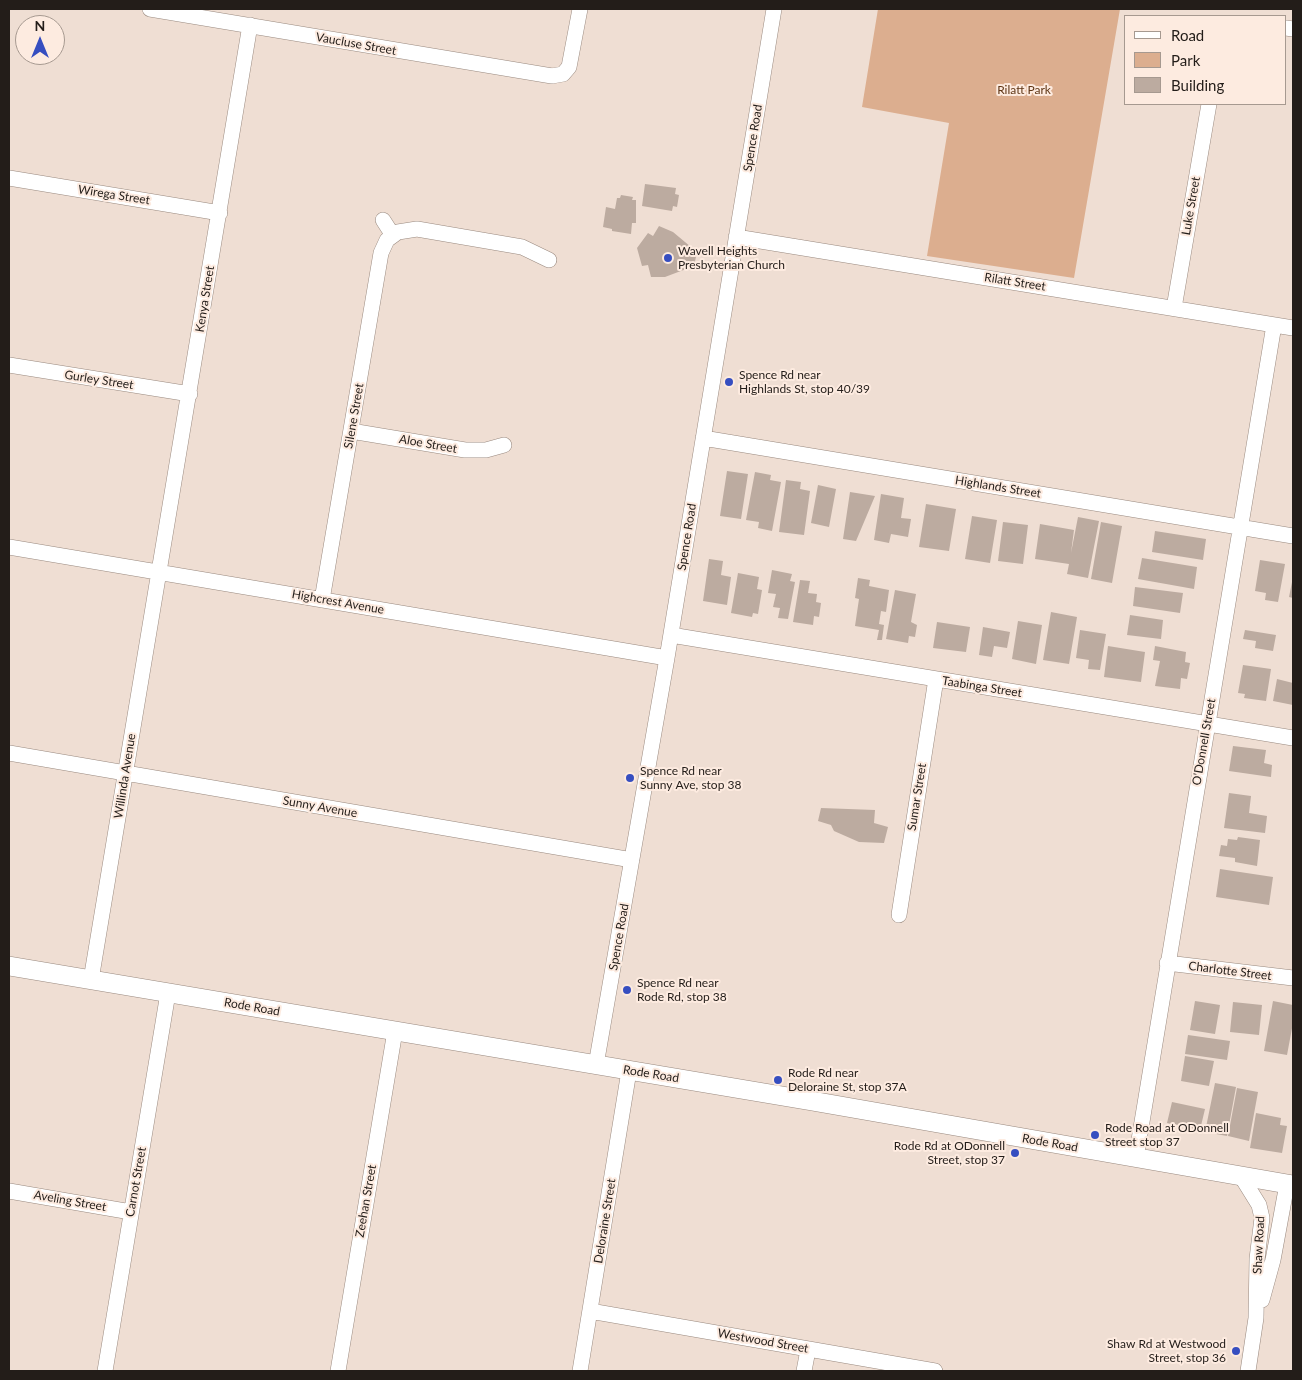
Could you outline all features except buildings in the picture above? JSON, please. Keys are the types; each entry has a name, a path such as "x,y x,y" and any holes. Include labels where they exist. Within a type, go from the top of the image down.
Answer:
{"main road":[{"name":"Rode Road","path":"9,966 1290,1185"}],"street":[{"name":"Vaucluse Street","path":"150,9 544,76 563,74 570,67 580,9"},
{"name":"Spence Road","path":"596,1065 671,635 774,9"},
{"name":"Kenya Street","path":"160,573 250,25"},
{"name":"Luke Street","path":"1174,308 1209,105"},
{"name":"Wirega Street","path":"9,178 220,213"},
{"path":"383,220 392,234 407,229 417,229 522,247 549,260"},
{"name":"Silene Street","path":"322,600 381,253 392,234"},
{"name":"Rilatt Street","path":"736,237 1293,328"},
{"name":"O'Donnell Street","path":"1136,1158 1274,325"},
{"name":"Gurley Street","path":"9,365 190,394"},
{"name":"Aloe Street","path":"351,431 465,450 486,450 504,445"},
{"name":"Highlands Street","path":"703,438 1293,536"},
{"name":"Highcrest Avenue","path":"9,548 667,658"},
{"name":"Willinda Avenue","path":"91,980 160,573"},
{"name":"Taabinga Street","path":"671,635 1293,738"},
{"name":"Sumar Street","path":"899,915 936,679"},
{"name":"Sunny Avenue","path":"9,753 632,860"},
{"name":"Charlotte Street","path":"1167,963 1293,978"},
{"name":"Carnot Street","path":"105,1371 168,993"},
{"name":"Zeehan Street","path":"338,1371 395,1031"},
{"name":"Deloraine Street","path":"580,1371 629,1071"},
{"name":"Shaw Road","path":"1241,1176 1258,1205 1262,1218 1257,1259 1256,1318 1248,1371"},
{"name":"Shaw Road","path":"1256,1318 1273,1260 1290,1185"},
{"name":"Aveling Street","path":"9,1191 130,1212"},
{"name":"Westwood Street","path":"590,1311 935,1371"},
{"path":"804,1371 808,1350"}],"green space":[{"name":"Rilatt Park","path":"878,9 1120,9 1074,278 927,256 949,123 862,107"}],"place":[{"name":"Wavell Heights Presbyterian Church","path":"668,258"},
{"name":"Spence Rd near Highlands St, stop 40/39","path":"729,382"},
{"name":"Spence Rd near Sunny Ave, stop 38","path":"630,778"},
{"name":"Spence Rd near Rode Rd, stop 38","path":"627,990"},
{"name":"Rode Rd near Deloraine St, stop 37A","path":"778,1080"},
{"name":"Rode Road at ODonnell Street stop 37","path":"1095,1135"},
{"name":"Rode Rd at ODonnell Street, stop 37","path":"1015,1153"},
{"name":"Shaw Rd at Westwood Street, stop 36","path":"1236,1351"}]}
